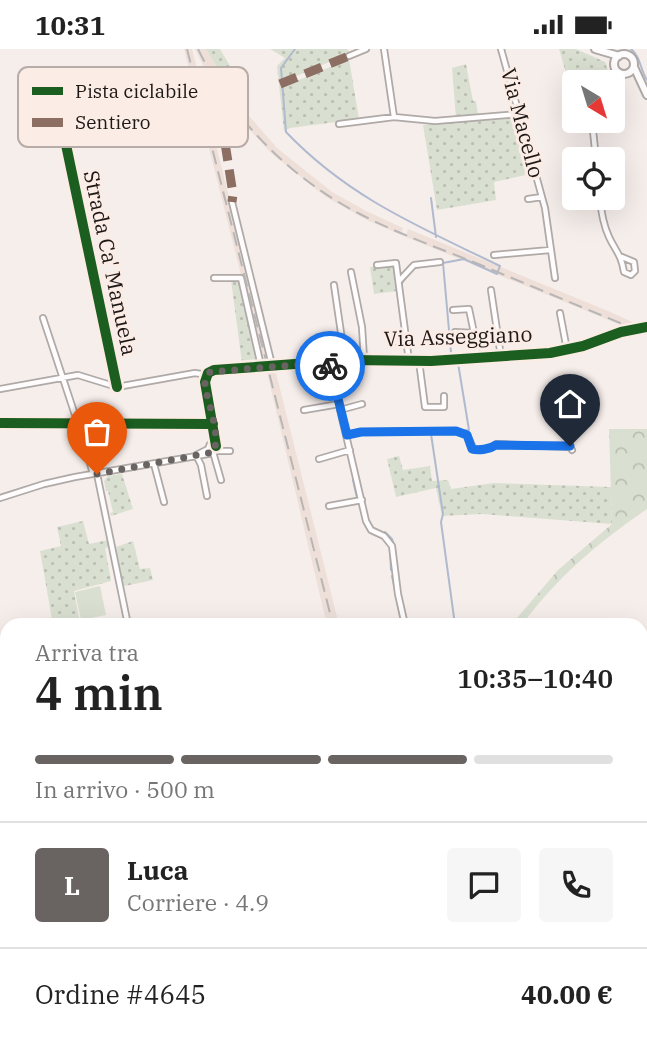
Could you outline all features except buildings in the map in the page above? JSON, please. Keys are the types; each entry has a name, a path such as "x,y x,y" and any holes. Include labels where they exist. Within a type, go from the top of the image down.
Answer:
{"main road":[{"path":"598,50 630,56 647,95"},
{"path":"598,50 619,72 639,80"},
{"path":"615,66 619,56"},
{"path":"626,73 634,67"}],"street":[{"path":"349,55 366,49"},
{"path":"384,49 394,117"},
{"name":"Via Macello","path":"501,49 542,197 555,278"},
{"path":"614,70 615,66"},
{"path":"340,124 394,117 435,121 519,114"},
{"name":"Strada Ca' Manuela","path":"66,147 117,387"},
{"name":"Via Macello","path":"528,199 542,197"},
{"path":"232,202 272,365"},
{"path":"602,210 605,227 622,257"},
{"path":"494,255 550,250"},
{"path":"398,281 414,265 440,262"},
{"path":"377,265 396,263 409,361"},
{"path":"351,272 362,327 364,359"},
{"path":"214,278 241,278 261,366"},
{"path":"334,285 345,360"},
{"path":"491,290 501,358"},
{"path":"453,310 469,309 478,359"},
{"name":"Via Asseggiano","path":"560,313 567,350"},
{"path":"43,318 76,418"},
{"name":"Via Asseggiano","path":"117,387 185,374 207,375 217,369 364,359 419,361 501,358 567,350 621,332 647,327"},
{"path":"455,332 474,333"},
{"path":"391,342 406,340"},
{"path":"419,361 425,407 444,407 444,396"},
{"path":"329,362 367,525 387,539 392,546 403,618"},
{"path":"207,375 205,386 215,437 212,449 221,480"},
{"path":"0,389 83,376 117,387"},
{"path":"304,410 362,404"},
{"path":"347,435 361,432 456,431 467,435 474,450 496,445 570,446 572,450"},
{"path":"85,446 95,474 126,618"},
{"path":"0,498 44,484 153,464 212,449 230,451"},
{"path":"319,459 350,450"},
{"path":"196,455 201,465 207,496"},
{"path":"153,464 164,502"},
{"path":"329,506 362,500"}],"shaded area":[{"path":"184,49 192,49 196,67 189,67"},
{"path":"195,49 206,49 217,67 204,67"},
{"path":"248,115 277,148 332,192 403,228 401,235 326,197 272,154 248,128"},
{"path":"209,147 216,147 270,361 263,362"},
{"path":"408,229 641,326 628,328 406,237"},
{"path":"266,368 275,369 337,618 325,618"}],"green space":[{"path":"206,49 220,49 231,67 217,67"},
{"path":"270,49 347,49 350,53 285,81 287,85 349,59 359,119 284,131 277,66 285,58"},
{"path":"559,49 576,49 605,62 608,70 565,70"},
{"path":"466,64 478,116 456,118 452,68"},
{"path":"516,116 530,165 530,174 494,182 496,200 437,210 423,125"},
{"path":"393,265 397,291 374,294 370,267"},
{"path":"238,279 259,361 242,363 231,280"},
{"path":"609,429 647,429 647,509 579,562 527,618 517,618 558,570 612,524"},
{"path":"399,456 403,470 430,466 432,481 448,480 451,489 494,483 611,487 612,524 482,514 442,516 436,488 396,497 387,459"},
{"path":"122,474 133,509 111,516 110,513 113,512 104,481 108,476"},
{"path":"83,521 89,544 108,540 110,547 105,548 111,581 74,591 79,618 52,618 40,551 61,546 57,527"},
{"path":"133,541 140,569 150,568 153,580 125,586 122,584 116,547"},
{"path":"100,586 106,615 81,618 75,592"}],"waterway":[{"path":"295,49 281,68 286,132 310,155 360,193 414,224 500,266 497,274 464,259 443,263 452,364 458,363 469,430 459,431"},
{"path":"631,49 637,56 647,80"},
{"path":"431,198 436,237"},
{"path":"414,268 425,266"},
{"path":"402,288 402,283 410,272"},
{"path":"436,433 431,434 454,618"},
{"path":"353,480 357,498"},
{"path":"385,532 394,545"},
{"path":"390,549 391,570"},
{"path":"395,550 399,586"},
{"path":"392,576 401,618"}],"railway":[{"path":"187,49 192,67"},
{"path":"198,49 208,67"},
{"path":"248,125 286,164 358,213 400,233 647,334"},
{"path":"212,147 331,618"}],"marked path":[{"path":"280,84 349,56"},
{"path":"226,147 232,202"}],"cycle path":[{"path":"66,147 117,387"},
{"path":"216,446 205,382 208,373 214,370 349,360 431,361 550,353 647,327"},
{"path":"0,423 213,424"}],"way so far":[{"path":"97,474 214,452 214,432 205,386 205,379 210,372 217,369 267,365 329,362 330,366"}],"route":[{"path":"330,366 347,435 361,432 456,431 467,435 472,449 477,450 496,445 570,446"}]}
